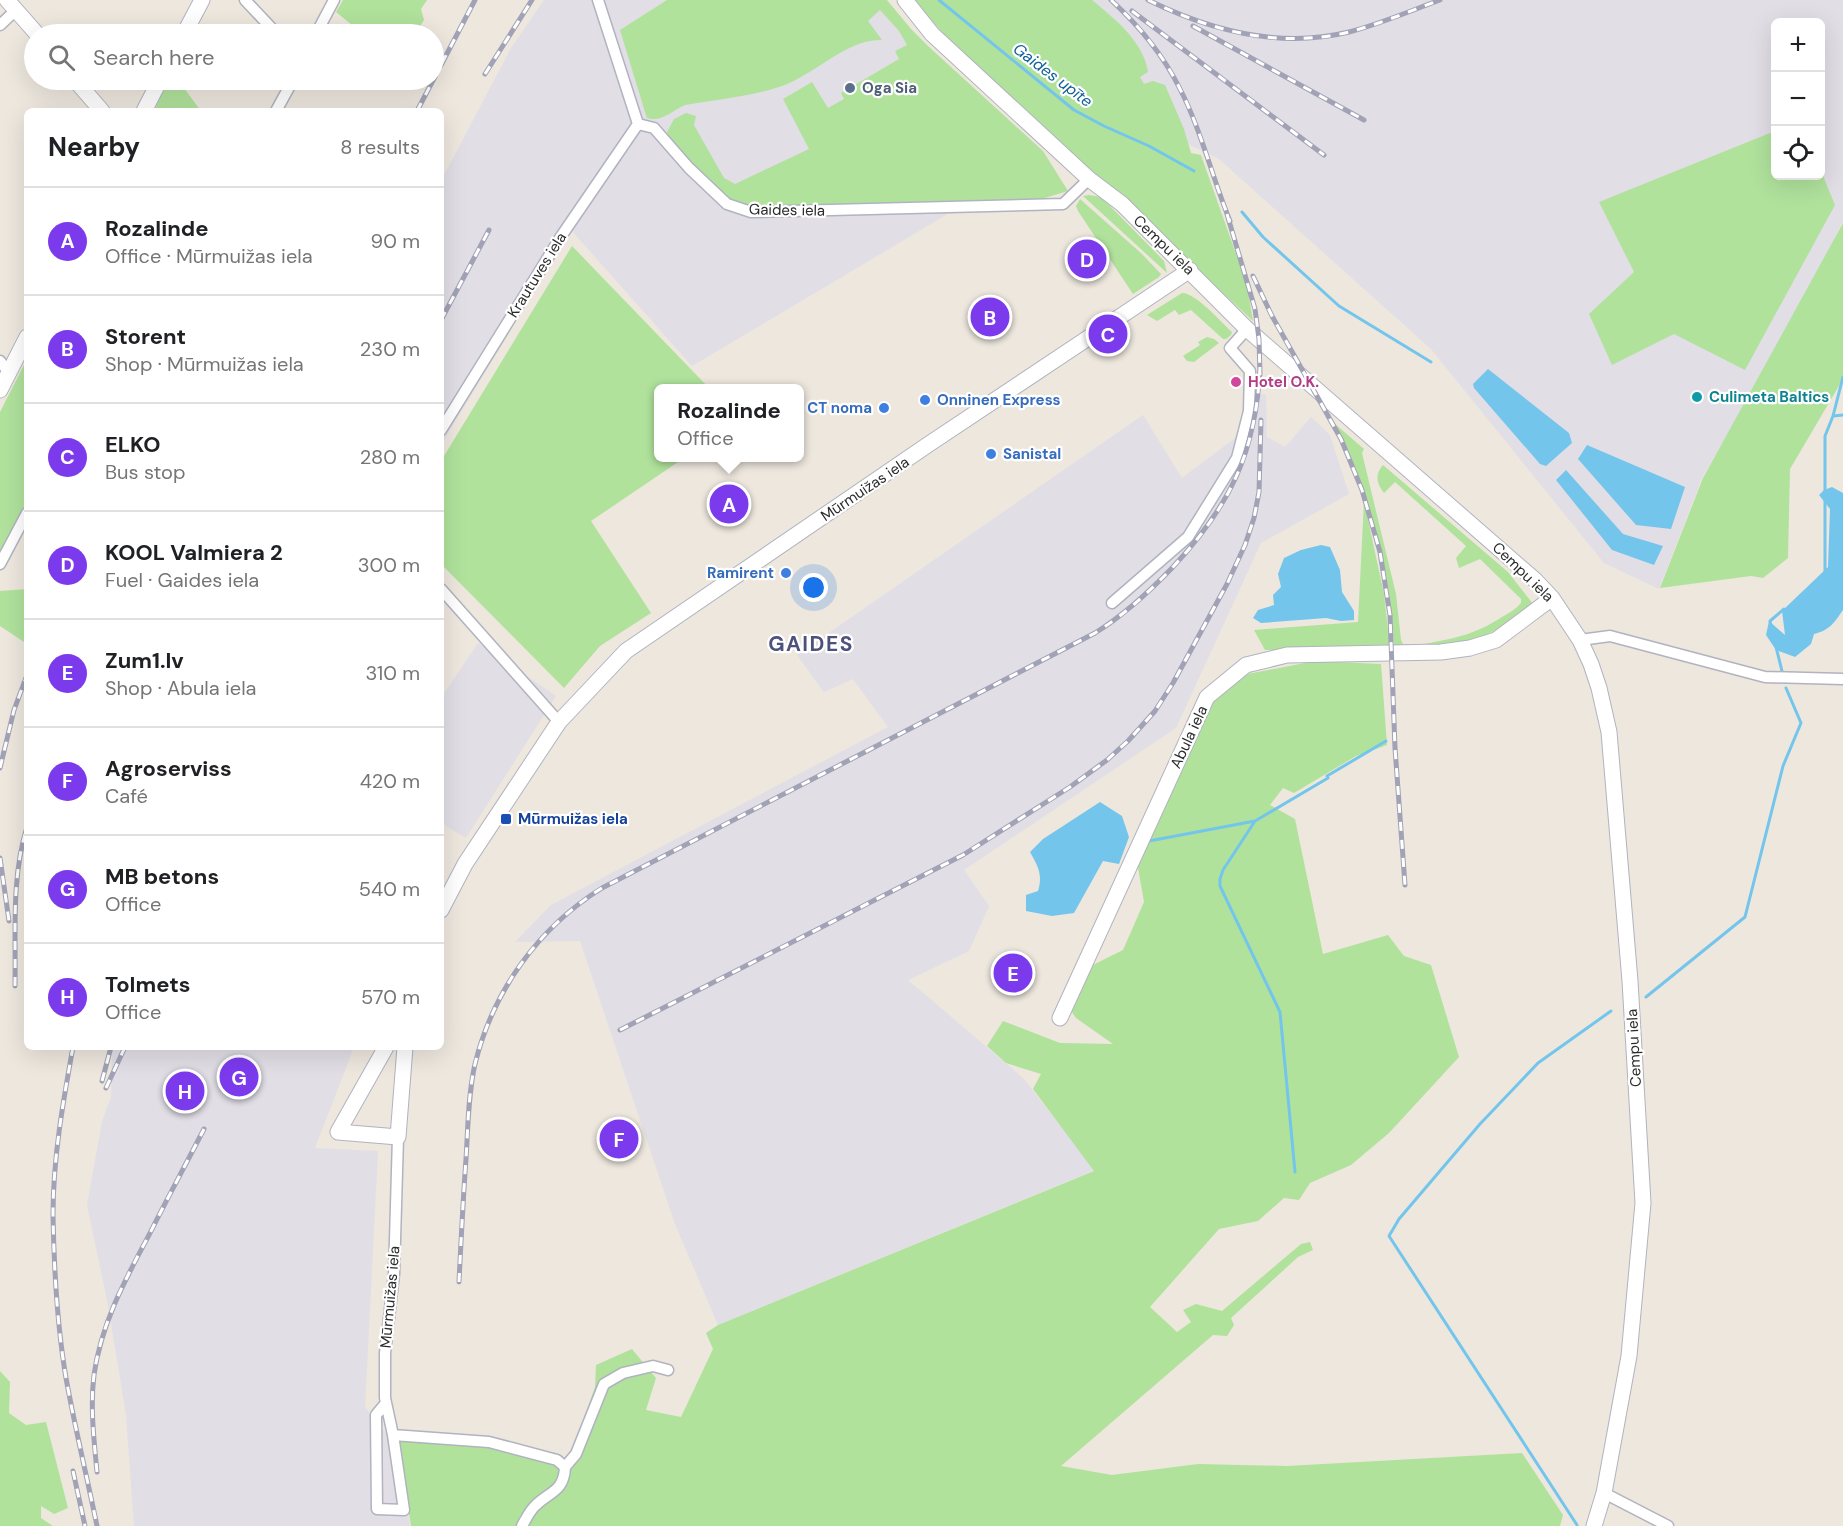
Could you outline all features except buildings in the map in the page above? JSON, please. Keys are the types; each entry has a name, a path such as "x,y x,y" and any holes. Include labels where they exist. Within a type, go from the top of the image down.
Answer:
{"street":[{"path":"189,24 202,0"},
{"path":"245,0 268,24"},
{"path":"321,24 334,0"},
{"path":"598,0 638,124"},
{"name":"Cempu iela","path":"905,0 932,34 1089,179 1122,204 1247,329 1515,561 1552,598 1580,640 1591,664 1609,732 1630,981 1643,1203 1629,1356 1604,1493 1594,1526"},
{"path":"0,25 11,5 28,24"},
{"path":"84,90 99,108"},
{"path":"146,108 155,90"},
{"path":"278,108 288,90"},
{"name":"Gaides iela","path":"638,124 654,128 689,168 727,204 751,212 1063,204 1089,179"},
{"name":"Krautuves iela","path":"444,425 562,235 638,124"},
{"name":"Mūrmuižas iela","path":"444,904 465,864 560,722 626,651 929,444 1190,270"},
{"path":"1112,603 1188,537 1236,458 1249,411 1251,371 1230,348 1247,329"},
{"path":"0,390 4,367 24,341"},
{"path":"0,564 24,519"},
{"path":"444,592 560,722"},
{"name":"Abula iela","path":"1060,1018 1207,697 1246,665 1287,655 1441,652 1470,648 1496,640 1552,598"},
{"path":"1580,640 1610,636 1765,677 1843,680"},
{"path":"384,1050 338,1132 398,1137"},
{"name":"Mūrmuižas iela","path":"386,1403 376,1415 377,1509 404,1510 386,1403 385,1353 394,1274 398,1137 405,1050"},
{"path":"522,1526 534,1506 556,1490 564,1480 564,1467 576,1454 604,1384 623,1373 653,1366 668,1370"},
{"path":"393,1435 489,1442 557,1460 564,1467"},
{"path":"1604,1493 1668,1526"}],"shaded area":[{"path":"544,0 884,0 909,31 951,212 692,366 571,230 444,440 444,175 511,48"},
{"path":"974,0 1843,0 1843,221 1798,313 1703,476 1659,589 1604,563 1431,349 1219,159 1070,87"},
{"path":"1254,393 1266,395 1267,437 1285,447 1311,417 1330,435 1349,494 1261,543 1176,728 964,870 989,906 969,951 908,980 1023,1078 1095,1170 718,1325 675,1224 580,941 515,942 551,905 888,727 853,679 824,692 797,655 1143,415 1182,478 1250,427"},
{"path":"478,643 556,696 466,838 444,825 444,694"},
{"path":"112,1050 353,1050 315,1148 378,1151 365,1407 397,1447 410,1526 134,1526 126,1415 108,1305 87,1205 102,1122 111,1097"}],"green space":[{"path":"343,0 427,0 421,9 424,20 421,24 351,24 336,12"},
{"path":"667,0 887,0 928,46 1043,151 1068,191 1038,200 754,208 730,201 711,185 669,138 667,132 674,119 686,113 696,116 694,125 724,178 735,184 809,149 783,99 812,82 828,108 844,99 841,93 899,59 895,51 907,45 899,31 880,10 868,21 882,40 857,45 782,86 747,95 685,105 662,117 652,119 647,118 620,30"},
{"path":"912,0 1092,0 1118,23 1141,51 1148,72 1140,77 1144,84 1153,81 1165,85 1184,129 1191,153 1201,155 1247,285 1253,321 946,36"},
{"path":"164,90 185,90 199,108 155,108"},
{"path":"1771,133 1771,180 1825,180 1835,205 1745,370 1674,334 1612,365 1589,314 1634,272 1599,202"},
{"path":"1083,196 1101,197 1118,214 1164,261 1167,273"},
{"path":"1080,199 1142,254 1161,274 1159,277 1133,294 1078,211 1076,206"},
{"path":"1843,223 1843,379 1790,469 1788,558 1763,578 1751,576 1660,588 1703,478"},
{"path":"572,246 705,384 654,384 654,462 678,462 591,521 651,613 600,646 564,688 444,567 444,456"},
{"path":"1182,293 1194,298 1215,315 1232,332 1231,335 1223,339 1191,310 1179,315 1175,310 1157,321 1147,315"},
{"path":"1207,337 1219,343 1194,362 1187,361 1183,356 1200,345 1198,342"},
{"path":"24,365 24,510 0,560 0,412"},
{"path":"1335,424 1364,449 1362,453 1396,594 1401,640 1403,644 1414,645 1414,647 1394,649 1388,590 1376,533 1359,478"},
{"path":"1383,465 1508,572 1533,604 1502,626 1476,639 1457,644 1425,647 1424,644 1455,638 1492,623 1515,609 1521,603 1521,599 1480,559 1459,568 1456,558 1466,546 1395,482 1384,493 1378,479 1378,472"},
{"path":"1364,501 1384,594 1390,648 1265,650 1254,630 1358,622"},
{"path":"24,589 24,642 0,626 0,591"},
{"path":"1315,661 1381,664 1387,745 1356,756 1294,793 1283,788 1270,805 1295,819 1323,954 1388,935 1404,956 1431,965 1459,1057 1389,1133 1351,1165 1310,1183 1299,1200 1284,1198 1258,1221 1219,1229 1150,1307 1177,1332 1191,1322 1183,1310 1196,1304 1222,1311 1301,1244 1310,1242 1313,1250 1298,1257 1231,1318 1234,1325 1227,1336 1213,1335 1061,1466 1112,1475 1198,1464 1287,1466 1522,1453 1563,1515 1560,1526 411,1526 398,1438 483,1442 569,1461 595,1387 596,1365 632,1349 656,1378 646,1410 681,1417 713,1349 706,1333 718,1325 1094,1171 1033,1089 1041,1074 1006,1063 987,1046 1003,1021 1060,1043 1113,1044 1076,1018 1062,998 1079,964 1093,965 1123,950 1144,902 1137,862 1209,700 1232,677"},
{"path":"0,1371 10,1382 9,1413 26,1425 46,1422 68,1508 54,1514 41,1506 41,1518 53,1526 0,1526"}],"water":[{"path":"1488,369 1569,433 1572,443 1546,466 1540,464 1474,388 1473,384"},
{"path":"1587,445 1685,487 1671,529 1636,525 1578,459"},
{"path":"1566,470 1623,534 1663,546 1654,565 1612,550 1556,480"},
{"path":"1832,487 1843,493 1843,610 1831,625 1814,634 1811,644 1795,657 1776,650 1766,635 1769,621 1785,635 1782,611 1828,567 1830,509 1819,495"},
{"path":"1321,545 1330,547 1340,570 1342,592 1354,611 1354,620 1341,621 1326,618 1261,623 1253,618 1258,610 1274,605 1273,595 1281,587 1278,574 1284,558 1301,550"},
{"path":"1100,802 1122,816 1129,837 1119,864 1103,861 1074,913 1052,916 1026,911 1026,895 1038,891 1040,880 1037,866 1030,852 1043,839"}],"waterway":[{"name":"Gaides upīte","path":"939,0 1074,110 1149,146 1194,171"},
{"name":"Gaides upīte","path":"1242,212 1263,237 1339,306 1431,362"},
{"path":"1833,416 1843,377"},
{"path":"1825,492 1825,436 1833,416 1843,415"},
{"path":"1825,499 1825,573"},
{"path":"1771,626 1770,621 1784,609"},
{"path":"1776,647 1782,671"},
{"path":"1646,997 1745,917 1783,766 1801,723 1786,688"},
{"path":"1327,776 1386,741"},
{"path":"1255,821 1328,778"},
{"path":"1149,841 1255,821 1223,870 1220,886 1280,1012 1295,1172"},
{"path":"1577,1525 1389,1236 1399,1219 1480,1124 1538,1063 1611,1011"}],"railway":[{"path":"444,59 475,0"},
{"path":"485,74 532,0"},
{"path":"1111,0 1149,40 1172,75 1194,119 1230,221"},
{"path":"1148,0 1221,28 1271,38 1297,39 1349,32 1440,0"},
{"path":"1132,11 1324,155"},
{"path":"1193,26 1364,120"},
{"path":"419,108 428,90"},
{"path":"1227,214 1255,309 1260,375"},
{"path":"444,314 489,230"},
{"path":"1253,276 1272,316 1341,439 1362,490 1380,552 1390,615 1395,748 1405,885"},
{"path":"459,1282 469,1111 475,1064 493,1011 506,987 538,942 579,904 602,888 1095,633 1126,611 1172,568 1210,523 1224,500 1246,452 1253,426 1260,367"},
{"path":"620,1030 963,855 1070,787 1107,760 1128,741 1155,711 1173,683 1227,584 1245,545 1254,518 1259,492 1261,420"},
{"path":"0,768 14,710 24,683"},
{"path":"15,986 16,886 24,838"},
{"path":"0,858 9,921"},
{"path":"72,1050 62,1109 55,1172 53,1215 55,1276 66,1378 97,1526"},
{"path":"102,1081 110,1050"},
{"path":"106,1088 124,1050"},
{"path":"97,1472 92,1399 97,1356 102,1338 123,1286 204,1129"},
{"path":"73,1471 85,1526"}],"place":[{"name":"Oga Sia","path":"850,88"},
{"name":"KOOL Valmiera 2","path":"1087,259"},
{"name":"Storent","path":"990,317"},
{"name":"ELKO","path":"1108,334"},
{"name":"Hotel O.K.","path":"1236,382"},
{"name":"Culimeta Baltics","path":"1697,397"},
{"name":"Onninen Express","path":"925,400"},
{"name":"CT noma","path":"884,408"},
{"name":"Sanistal","path":"991,454"},
{"name":"Rozalinde","path":"729,504"},
{"name":"Ramirent","path":"786,573"},
{"name":"Mūrmuižas iela","path":"506,819"},
{"name":"Zum1.lv","path":"1013,973"},
{"name":"MB betons","path":"239,1077"},
{"name":"Tolmets","path":"185,1091"},
{"name":"Agroserviss","path":"619,1139"}],"district":[{"name":"GAIDES","path":"811,644"}]}
